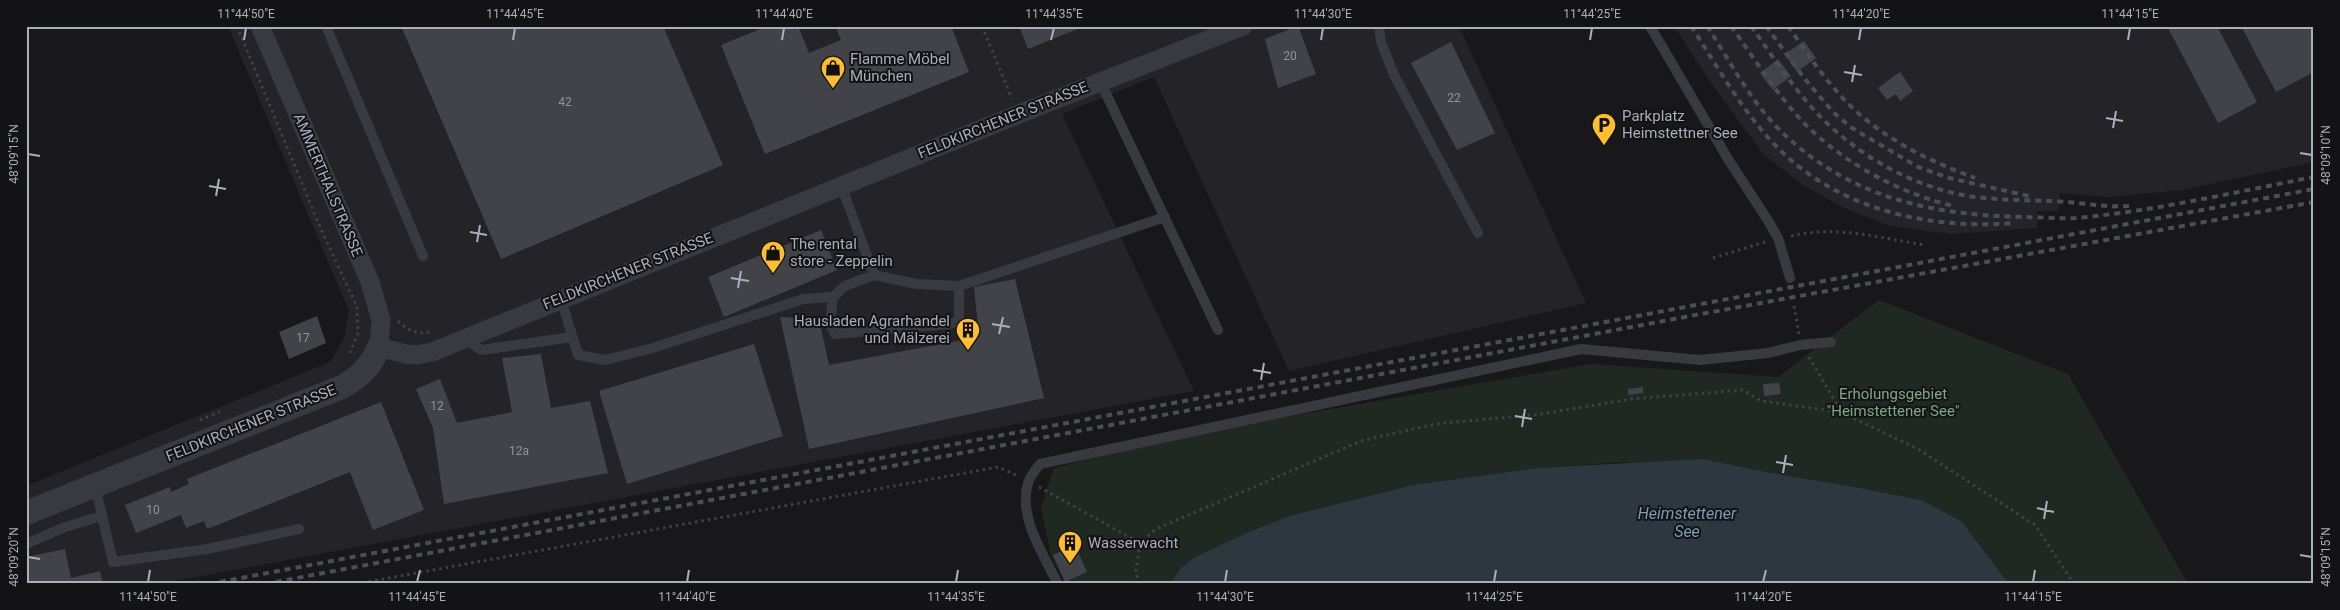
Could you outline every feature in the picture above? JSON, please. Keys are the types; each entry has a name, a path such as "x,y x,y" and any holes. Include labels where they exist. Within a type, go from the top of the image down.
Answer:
{"street":[{"name":"AMMERTHALSTRASSE","path":"260,26 370,282 381,320 379,347"},
{"name":"FELDKIRCHENER STRASSE","path":"26,514 342,387 362,373 373,360 379,347 417,354 432,352 841,185 1243,26"}],"lane":[{"path":"326,26 423,256"},
{"path":"1379,26 1381,42 1394,75 1478,233"},
{"path":"1650,26 1773,240 1790,278"},
{"path":"1100,82 1218,330"},
{"path":"841,185 874,276"},
{"path":"561,299 578,355 604,360 653,348 803,300 833,297 845,286 874,276 916,284 959,286 1165,217"},
{"path":"833,297 830,324 835,334 949,324 958,321 959,286"},
{"path":"464,338 481,350 572,337"},
{"path":"1058,584 1030,526 1024,501 1028,481 1040,464 1581,349 1700,360 1768,353 1800,345 1831,342"},
{"path":"95,486 113,562 207,549 299,529"},
{"path":"26,544 65,527 102,516"}],"path":[{"path":"237,26 357,307 359,319 355,344 346,360"},
{"path":"982,26 1013,101 1004,105"},
{"path":"1713,258 1773,240 1813,231 1836,230 1925,245"},
{"path":"350,292 370,282"},
{"path":"1794,306 1800,345 1841,412"},
{"path":"396,315 398,323 411,330 422,334 436,331"},
{"path":"1139,584 1136,571 1140,543 1156,529 1361,441 1435,424 1541,414 1631,399 1743,390 1761,401 1841,412 1918,449 2035,525 2074,584"},
{"path":"196,422 222,411"},
{"path":"356,584 998,467 1028,481 1140,543"}],"shaded area":[{"path":"228,26 1459,26 1586,303 1289,371 1154,77 1062,114 1194,391 159,584 26,584 26,486 330,362 344,338 349,311"},
{"path":"1674,26 2314,26 2314,162 2182,190 2111,197 2060,193 2058,211 2037,211 2037,228 1951,234 1889,226 1840,206 1803,185 1764,155 1713,86"}],"green space":[{"name":"Erholungsgebiet \"Heimstettener See\"","path":"1879,300 2068,374 2188,584 2009,584 1988,558 1921,500 1766,472 1624,462 1537,468 1413,485 1289,516 1195,557 1181,569 1170,584 1065,584 1051,555 1041,508 1054,468 1198,432 1591,364 1778,377"}],"water":[{"name":"Heimstettener See","path":"1702,459 1921,500 1961,521 2009,584 1170,584 1181,568 1195,557 1247,533 1289,516 1413,485 1537,468"}],"building":[{"path":"401,26 663,26 723,165 501,259"},
{"name":"Flamme Möbel München","path":"768,26 798,26 809,53 841,40 836,28 841,26 951,26 969,72 765,154 721,45"},
{"path":"1019,26 1085,26 1028,49"},
{"path":"1298,26 1316,74 1278,88 1265,39"},
{"path":"2167,26 2217,26 2257,102 2218,123"},
{"path":"2241,26 2310,26 2314,34 2314,72 2276,92"},
{"path":"1804,41 1816,58 1797,72 1785,54"},
{"path":"1451,42 1495,133 1457,150 1411,63"},
{"path":"1778,59 1791,76 1773,90 1760,73"},
{"path":"1900,72 1913,91 1900,101 1896,94 1887,100 1878,88"},
{"name":"The rental store - Zeppelin","path":"821,230 837,270 724,317 708,277"},
{"name":"Hausladen Agrarhandel und Mälzerei","path":"1015,279 1044,398 809,449 780,317 819,319 829,365 979,337 974,287"},
{"path":"317,316 326,343 289,359 279,332"},
{"path":"754,344 783,436 627,484 599,391"},
{"path":"541,354 551,408 590,401 608,473 444,504 433,428 416,389 440,379 457,423 512,412 502,358"},
{"path":"1779,383 1781,394 1764,396 1763,384"},
{"path":"1643,387 1643,393 1628,395 1628,389"},
{"path":"381,402 424,510 373,530 350,472 207,529 204,521 186,528 181,515 136,533 125,505 170,487 171,492 189,484 187,479"},
{"name":"Wasserwacht","path":"1075,545 1087,572 1065,582 1053,555"},
{"path":"65,549 71,578 100,571 103,584 26,584 26,557"}],"railway":[{"path":"1691,26 1730,87 1762,131 1799,166 1825,185 1854,199 1916,218 1949,223 2014,223"},
{"path":"1707,26 1753,98 1786,136 1812,157 1839,175 1867,189 1927,207 1990,216 2076,218 2165,206 2314,177"},
{"path":"1731,26 1792,110 1835,150 1853,163 1891,184 1953,206"},
{"path":"1751,26 1798,91 1831,127 1866,154 1905,176 1925,185 1968,196 2131,206"},
{"path":"1766,26 1804,78 1833,112 1852,128 1918,167 1949,178 2033,197"},
{"path":"1788,26 1828,81 1848,104 1864,118 1917,153 1975,178"},
{"path":"209,584 2314,189"},
{"path":"265,584 1690,316 2314,202"}],"place":[{"name":"Flamme Möbel München","path":"833,89"},
{"name":"Parkplatz Heimstettner See","path":"1604,146"},
{"name":"The rental store - Zeppelin","path":"773,274"},
{"name":"Hausladen Agrarhandel und Mälzerei","path":"968,351"},
{"name":"Wasserwacht","path":"1070,564"}]}
